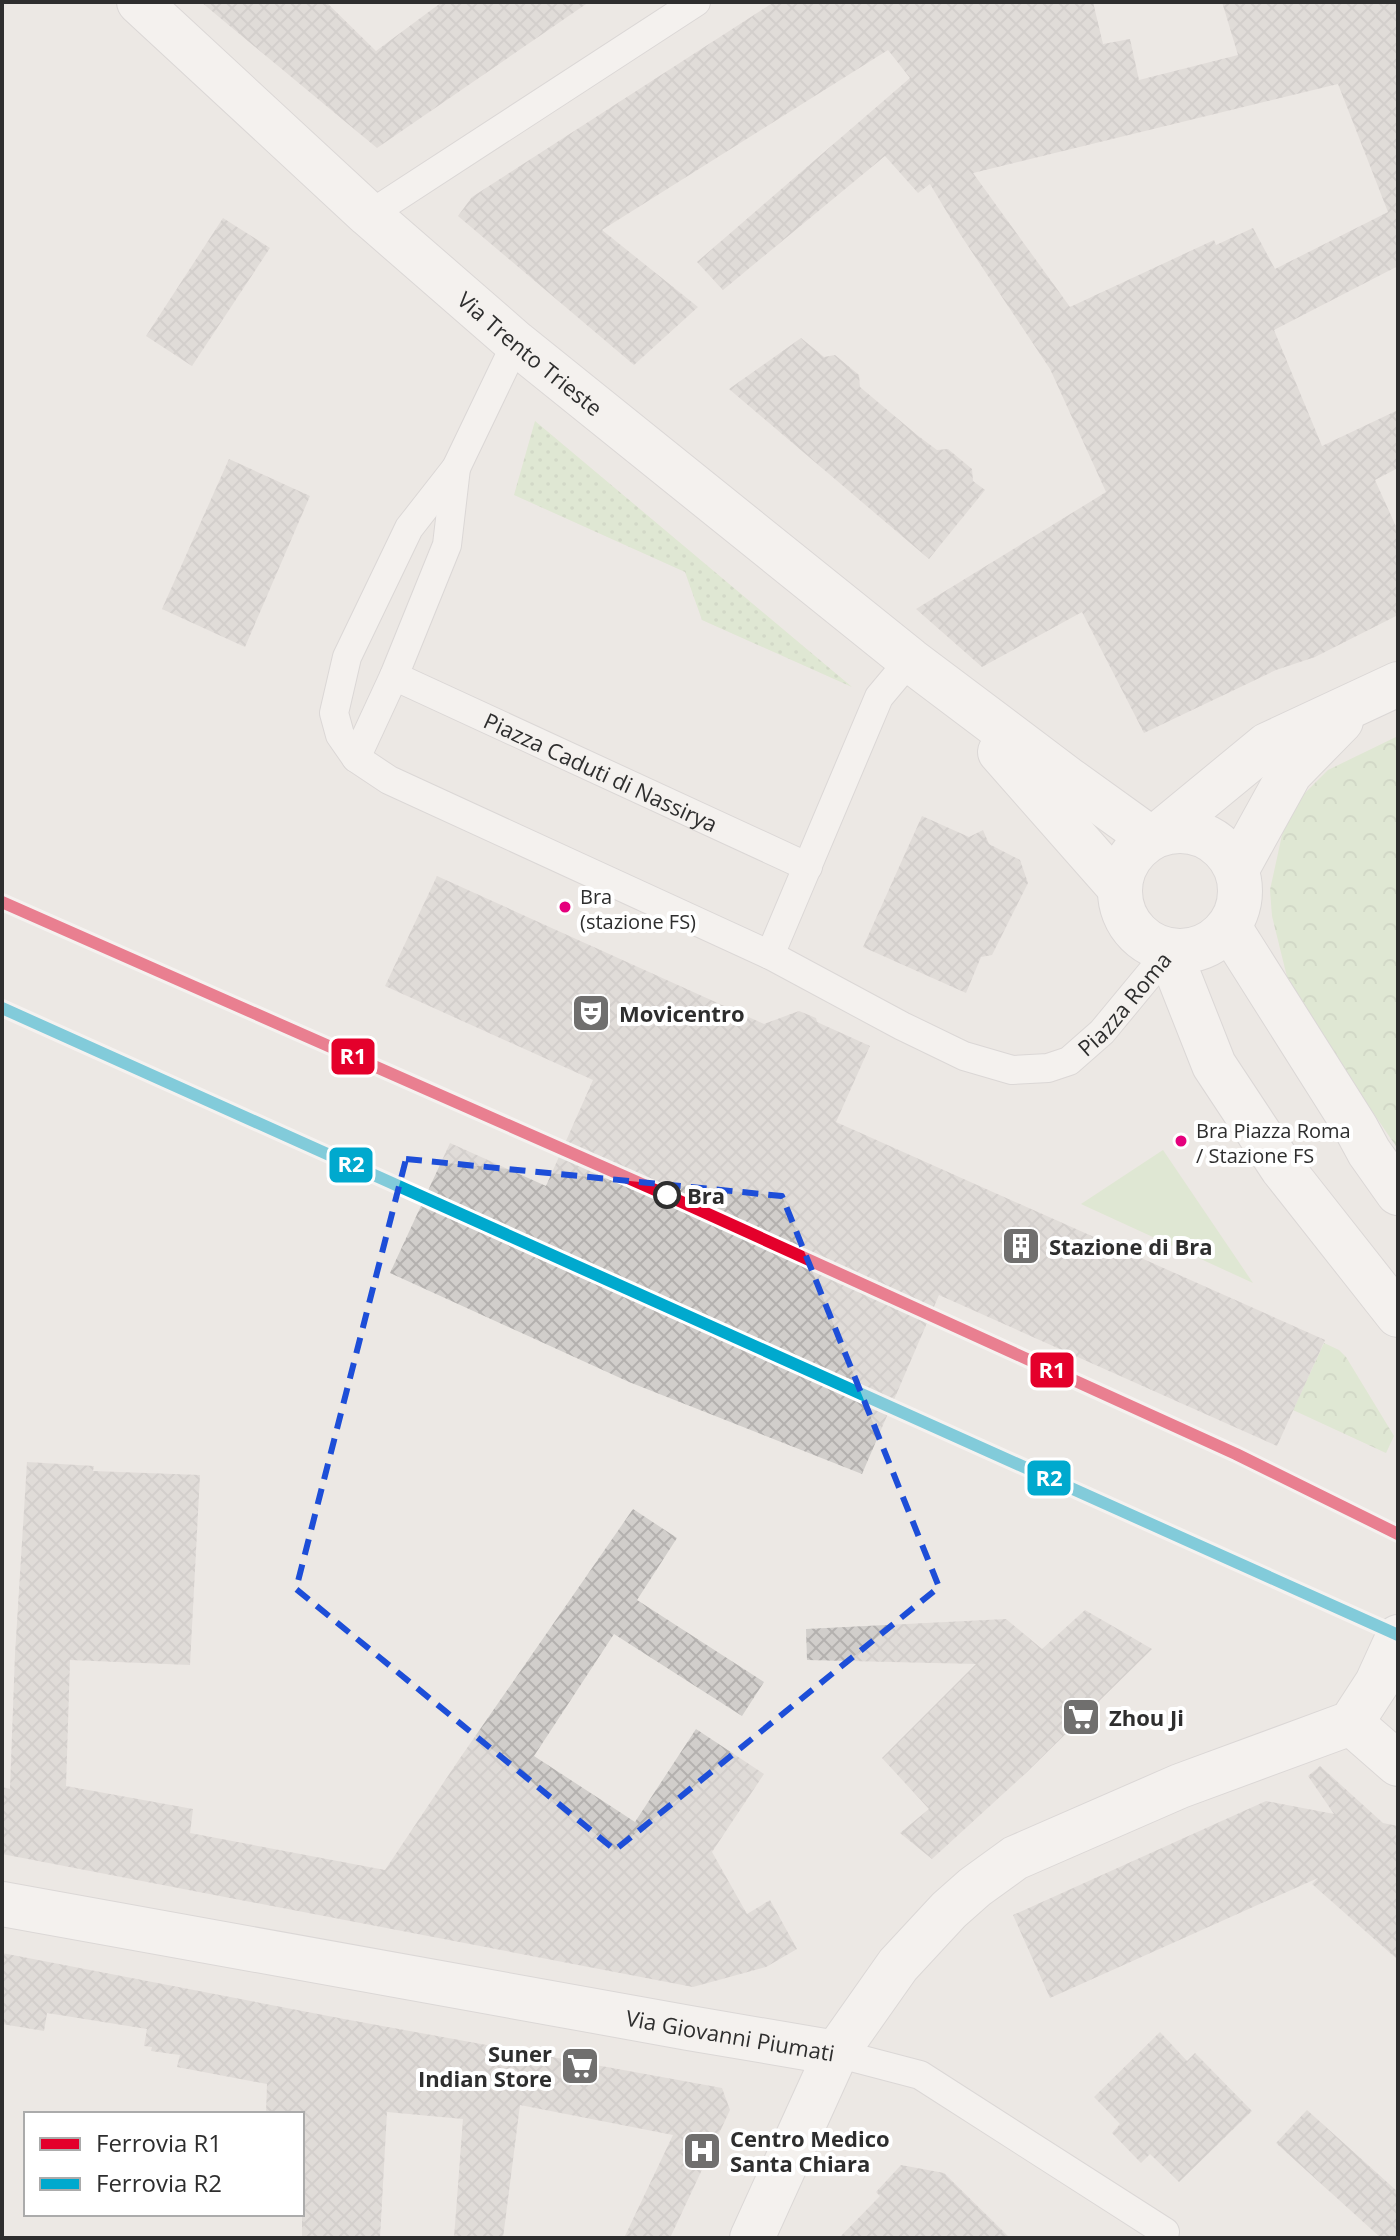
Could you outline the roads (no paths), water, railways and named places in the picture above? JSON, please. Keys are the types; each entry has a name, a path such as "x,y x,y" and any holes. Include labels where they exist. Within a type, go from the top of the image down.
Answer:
{"main road":[{"name":"Via Trento Trieste","path":"139,2 369,215 516,343 925,672"},
{"path":"925,672 1155,836"},
{"path":"925,672 1119,887"},
{"path":"1155,836 1178,830 1196,833 1213,841 1227,853 1237,869 1240,884 1237,913 1229,927 1203,947 1186,952 1169,951 1138,935 1120,905 1119,887 1128,858 1138,847 1267,745 1398,684"},
{"path":"1237,869 1290,773 1360,702"},
{"path":"1229,927 1369,1152 1398,1193"},
{"name":"Piazza Roma","path":"1169,951 1214,1065 1282,1168 1398,1315"},
{"path":"1398,1637 1377,1683 1351,1723 1398,1764"},
{"name":"Via Giovanni Piumati","path":"2,1904 836,2053 898,1965 949,1910 1015,1858 1180,1786 1351,1723"},
{"path":"752,2238 836,2053"}],"lane":[{"path":"369,215 696,2"},
{"path":"516,343 456,468 409,528 347,657 334,713 340,735 356,758 389,780 770,955 879,697 925,672"},
{"path":"356,758 394,676 447,545 456,468"},
{"name":"Piazza Caduti di Nassirya","path":"394,676 808,867"},
{"name":"Piazza Roma","path":"770,955 964,1056 1012,1070 1048,1068 1069,1061 1102,1032 1169,951"},
{"path":"836,2053 920,2075 1165,2232"}],"railway":[{"path":"2,1008 1398,1635"}],"rail line":[{"name":"R1","path":"2,902 653,1189 1236,1454 1398,1534"},
{"name":"R2","path":"2,1008 1398,1635"}],"place":[{"name":"Bra (stazione FS)","path":"565,907"},
{"name":"Movicentro","path":"591,1013"},
{"name":"Bra Piazza Roma / Stazione FS","path":"1181,1141"},
{"name":"Bra","path":"667,1195"},
{"name":"Stazione di Bra","path":"1021,1246"},
{"name":"Zhou Ji","path":"1081,1717"},
{"name":"Suner Indian Store","path":"580,2066"},
{"name":"Centro Medico Santa Chiara","path":"702,2151"}]}
